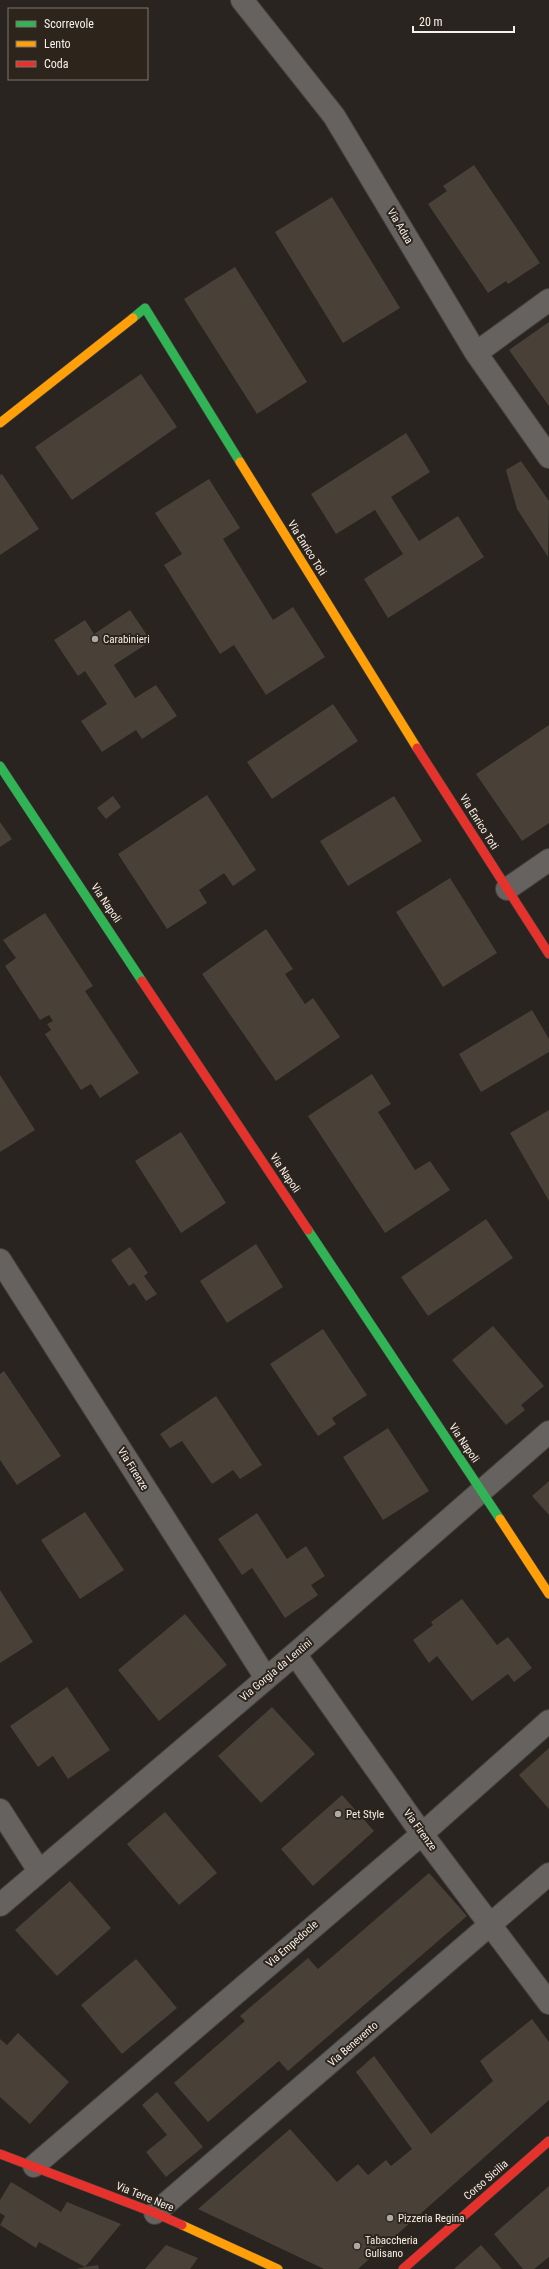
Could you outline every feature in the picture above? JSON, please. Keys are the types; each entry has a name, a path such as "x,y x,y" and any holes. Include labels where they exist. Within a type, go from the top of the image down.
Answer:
{"street":[{"name":"Via Adua","path":"242,0 334,116 476,353 549,457"},
{"path":"476,353 549,300"},
{"name":"Via Enrico Toti","path":"0,423 145,308 549,954"},
{"name":"Via Napoli","path":"0,766 549,1594"},
{"path":"507,889 549,860"},
{"name":"Via Firenze","path":"0,1260 266,1678"},
{"name":"Via Gorgia da Lentini","path":"0,1905 295,1654 549,1432"},
{"name":"Via Firenze","path":"295,1654 422,1834 549,2003"},
{"name":"Via Empedocle","path":"34,2166 422,1834 549,1721"},
{"path":"0,1810 39,1871"},
{"name":"Via Benevento","path":"155,2213 549,1874"},
{"name":"Corso Sicilia","path":"403,2269 549,2141"},
{"name":"Via Terre Nere","path":"0,2154 155,2213 278,2269"}],"building":[{"path":"474,165 540,263 508,284 506,281 488,293 428,204 447,191 443,186"},
{"path":"332,197 400,308 343,343 275,232"},
{"path":"235,267 307,382 257,414 184,299"},
{"path":"549,322 549,406 509,350"},
{"path":"141,374 177,427 72,500 35,447"},
{"path":"406,433 430,472 391,497 419,541 458,516 484,557 388,618 364,579 403,554 375,510 336,534 311,494"},
{"path":"521,461 549,501 548,557 517,509 506,470"},
{"path":"2,474 39,529 0,555 0,475"},
{"path":"209,479 240,528 223,539 273,620 293,607 325,657 266,695 234,645 220,654 164,565 182,554 155,513"},
{"path":"130,610 151,641 114,665 135,698 156,685 177,716 142,739 136,730 102,752 81,721 107,704 85,671 78,676 54,640 85,620 94,634"},
{"path":"333,704 358,741 272,799 247,762"},
{"path":"549,725 549,823 522,841 476,774"},
{"path":"207,795 256,870 233,886 224,873 199,890 207,903 167,929 118,854"},
{"path":"113,796 121,807 106,819 97,808"},
{"path":"394,796 422,841 348,886 320,841"},
{"path":"0,822 12,839 0,847"},
{"path":"450,878 497,953 443,987 396,912"},
{"path":"45,913 93,986 85,991 139,1073 100,1098 91,1084 81,1090 45,1034 51,1030 47,1024 53,1021 49,1015 40,1020 5,966 16,958 3,940"},
{"path":"266,929 293,969 285,974 305,1004 313,998 340,1037 276,1081 202,974"},
{"path":"532,1010 549,1039 549,1052 481,1092 459,1054"},
{"path":"372,1074 391,1104 378,1112 415,1170 430,1161 450,1190 385,1233 308,1116"},
{"path":"0,1075 35,1130 0,1152"},
{"path":"549,1110 549,1201 510,1133"},
{"path":"181,1132 226,1203 181,1233 135,1161"},
{"path":"486,1219 513,1258 428,1316 401,1277"},
{"path":"256,1244 283,1287 227,1323 200,1281"},
{"path":"130,1247 148,1273 144,1276 157,1294 146,1301 134,1283 129,1286 111,1260"},
{"path":"493,1326 544,1386 521,1405 525,1410 506,1425 452,1360"},
{"path":"323,1329 367,1395 332,1418 336,1424 318,1436 270,1364"},
{"path":"4,1371 61,1456 17,1485 0,1460 0,1374"},
{"path":"216,1396 262,1465 240,1479 233,1470 212,1484 182,1441 170,1448 160,1434"},
{"path":"388,1428 429,1491 383,1520 343,1457"},
{"path":"549,1481 549,1515 532,1496"},
{"path":"85,1512 124,1570 80,1599 41,1540"},
{"path":"257,1513 287,1559 306,1546 325,1576 311,1585 318,1595 285,1618 252,1568 242,1575 218,1539"},
{"path":"0,1590 33,1642 0,1663"},
{"path":"462,1599 497,1645 508,1637 532,1668 514,1682 508,1674 472,1701 437,1656 429,1663 413,1640 433,1625 431,1622"},
{"path":"185,1614 227,1665 159,1721 118,1670"},
{"path":"67,1687 110,1750 68,1779 53,1756 38,1767 10,1726"},
{"path":"272,1707 315,1754 261,1803 218,1756"},
{"path":"549,1748 549,1809 519,1775"},
{"path":"342,1795 374,1831 313,1886 281,1849"},
{"path":"165,1812 217,1873 179,1905 127,1844"},
{"path":"429,1873 467,1916 288,2071 279,2061 208,2122 174,2083 245,2021 240,2016 308,1958 318,1969"},
{"path":"70,1881 111,1928 57,1976 15,1930"},
{"path":"136,1959 177,2008 122,2054 81,2005"},
{"path":"532,2019 549,2042 549,2100 358,2269 324,2269 198,2209 290,2129 337,2182 358,2164 368,2175 386,2160 391,2166 412,2149 356,2072 374,2056 431,2134 493,2081 480,2061"},
{"path":"18,2033 69,2082 30,2124 0,2097 0,2039 7,2045"},
{"path":"157,2092 203,2147 166,2177 146,2152 167,2135 142,2105"},
{"path":"11,2182 61,2212 67,2202 121,2224 85,2267 39,2242 36,2248 0,2225 5,2216 0,2213 0,2200"},
{"path":"549,2186 549,2257 534,2269 523,2269 494,2234"},
{"path":"166,2245 198,2258 190,2269 145,2269"},
{"path":"481,2245 502,2269 454,2269"},
{"path":"98,2265 99,2269 76,2269"}],"traffic: fast":[{"path":"133,318 145,308 240,462"},
{"path":"0,766 142,981"},
{"path":"308,1230 500,1519"}],"traffic: slow":[{"path":"0,423 133,318"},
{"path":"240,462 417,748"},
{"path":"500,1519 549,1594"},
{"path":"182,2225 278,2269"}],"traffic: jam":[{"path":"417,748 549,954"},
{"path":"142,981 308,1230"},
{"path":"403,2269 549,2141"},
{"path":"0,2154 155,2213 182,2225"}],"place":[{"name":"Carabinieri","path":"95,639"},
{"name":"Pet Style","path":"338,1814"},
{"name":"Pizzeria Regina","path":"390,2218"},
{"name":"Tabaccheria Gulisano","path":"357,2246"}]}
